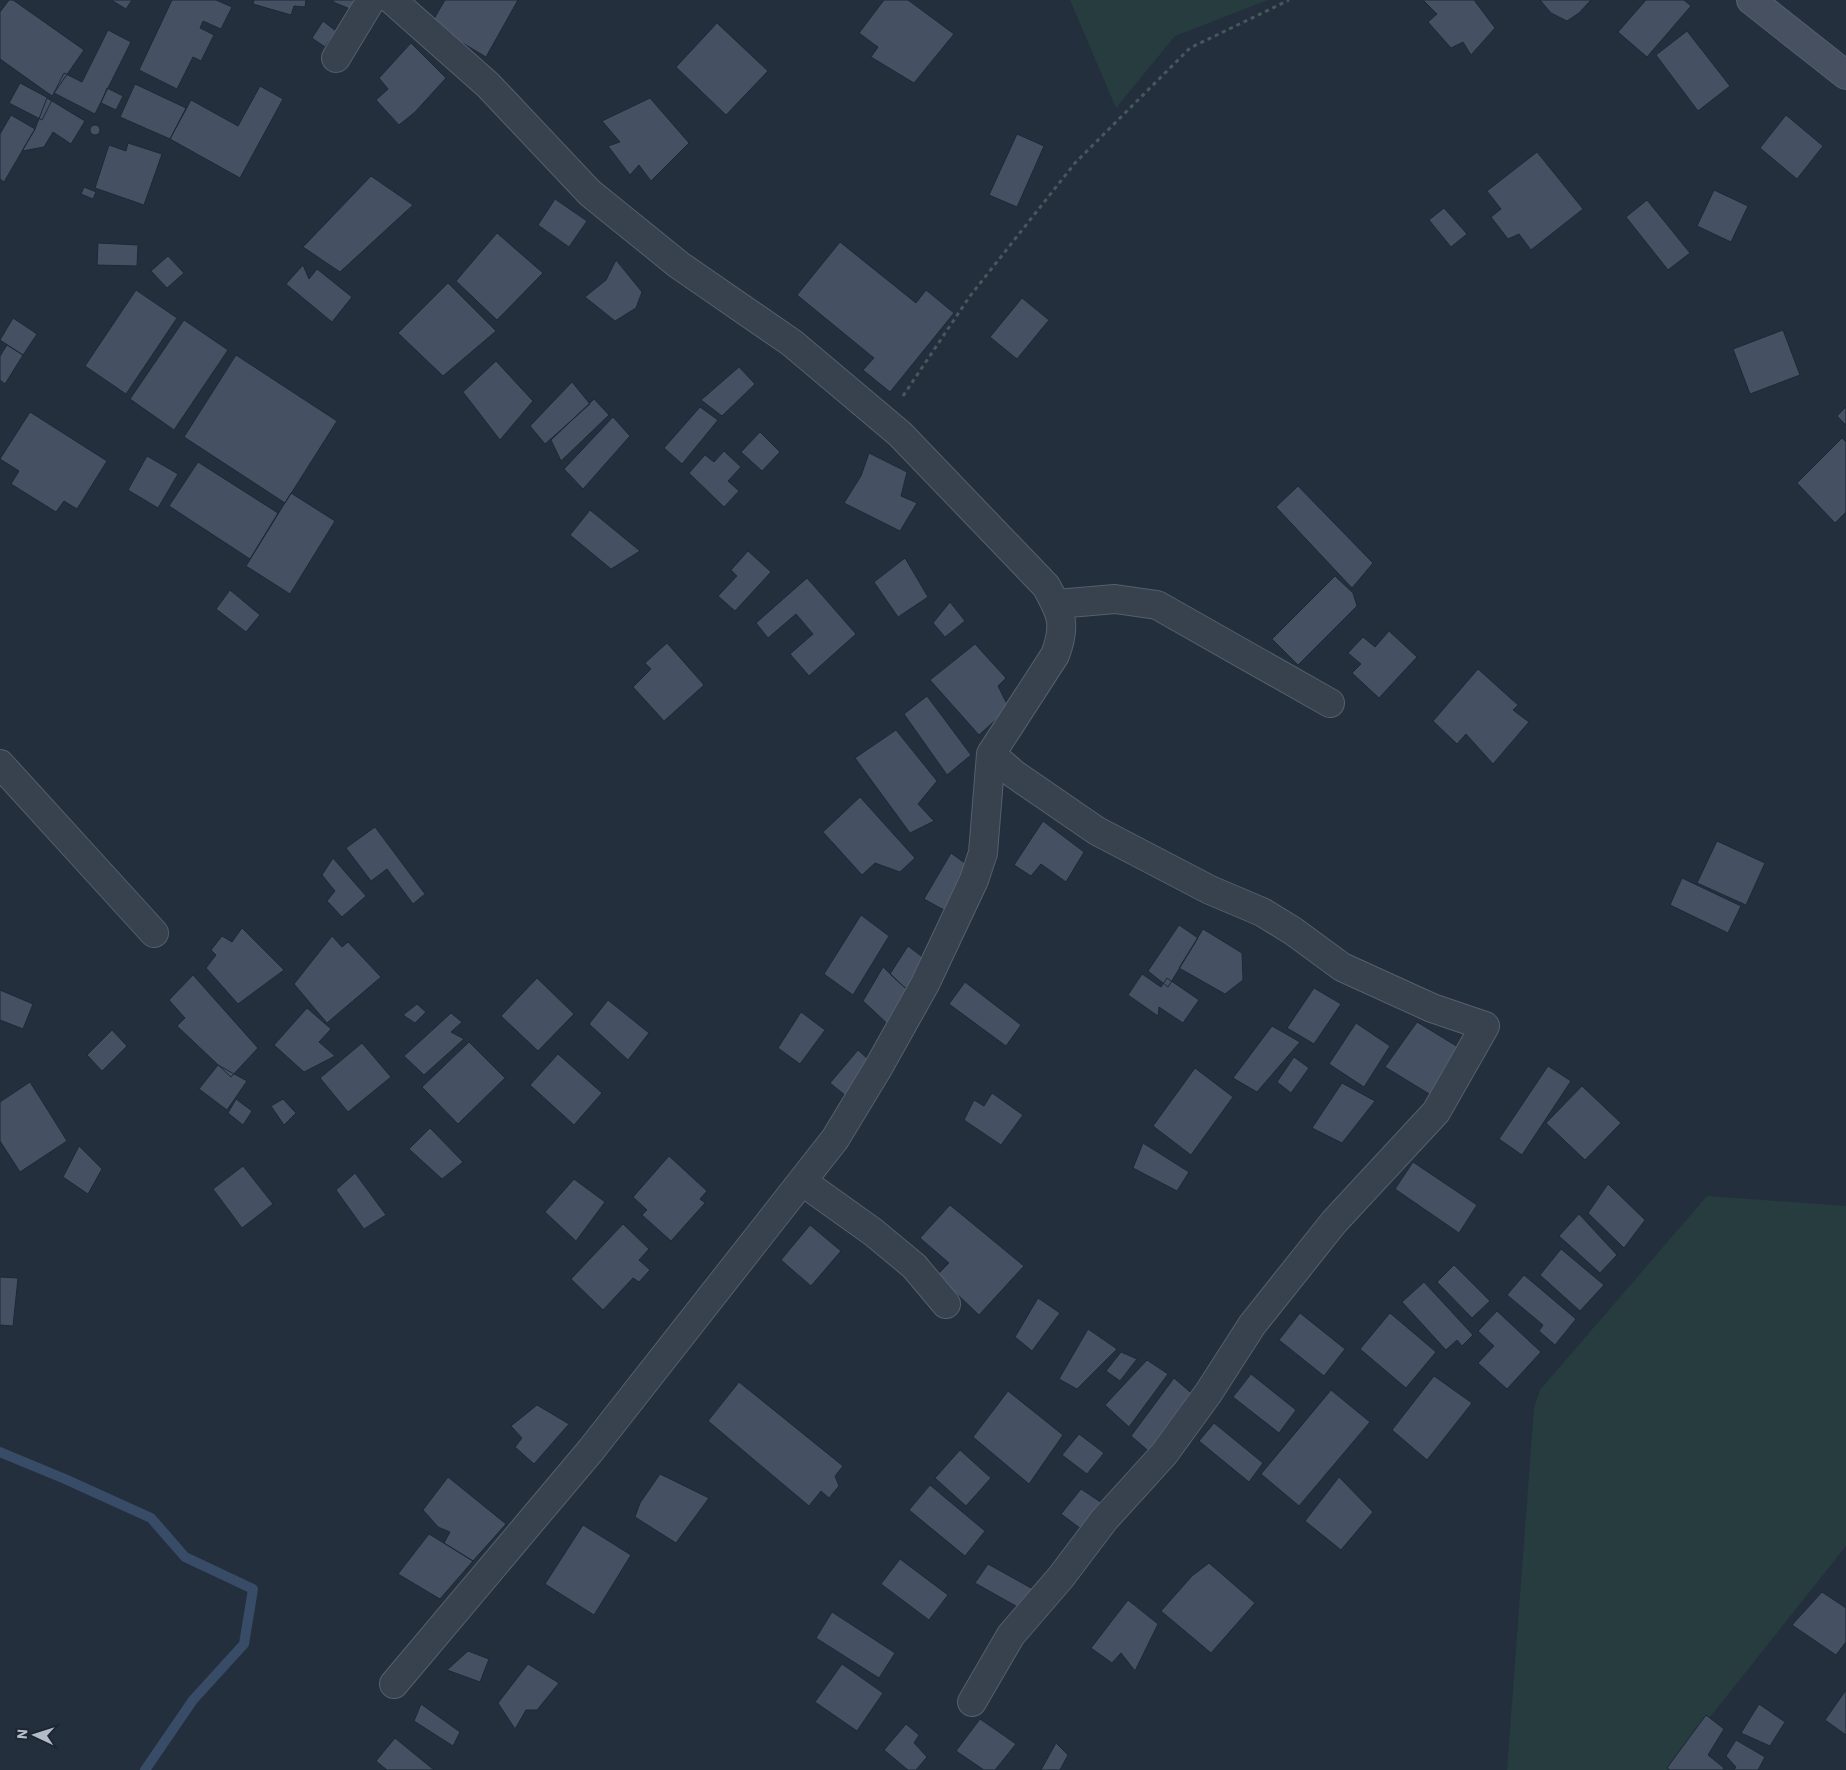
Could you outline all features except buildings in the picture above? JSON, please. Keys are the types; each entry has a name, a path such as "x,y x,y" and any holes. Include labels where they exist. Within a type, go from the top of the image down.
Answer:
{"main road":[{"path":"1751,0 1846,75"}],"street":[{"path":"336,58 371,0"},
{"path":"392,0 488,85 590,193 679,265 792,342 900,434 1046,586 1056,604 1062,625 1062,639 1055,655 990,754 983,853 974,880 925,984 878,1068 835,1139 591,1450 394,1684"},
{"path":"1056,604 1115,599 1157,605 1330,703"},
{"path":"972,1702 1011,1635 1061,1578 1104,1520 1164,1454 1209,1392 1252,1325 1334,1222 1436,1112 1485,1026 1432,1008 1342,968 1294,931 1262,912 1210,890 1097,831 1014,774 990,754"},
{"path":"0,764 154,933"},
{"path":"803,1182 873,1232 914,1266 946,1304"}],"path":[{"path":"885,421 970,296 1075,162 1190,48 1288,0"}],"green space":[{"path":"1070,0 1268,0 1175,36 1116,108"},
{"path":"1707,1196 1846,1206 1846,1546 1668,1770 1507,1770 1534,1408 1540,1390"}],"waterway":[{"path":"0,1452 151,1518 185,1557 253,1589 244,1644 193,1700 145,1770"}]}
